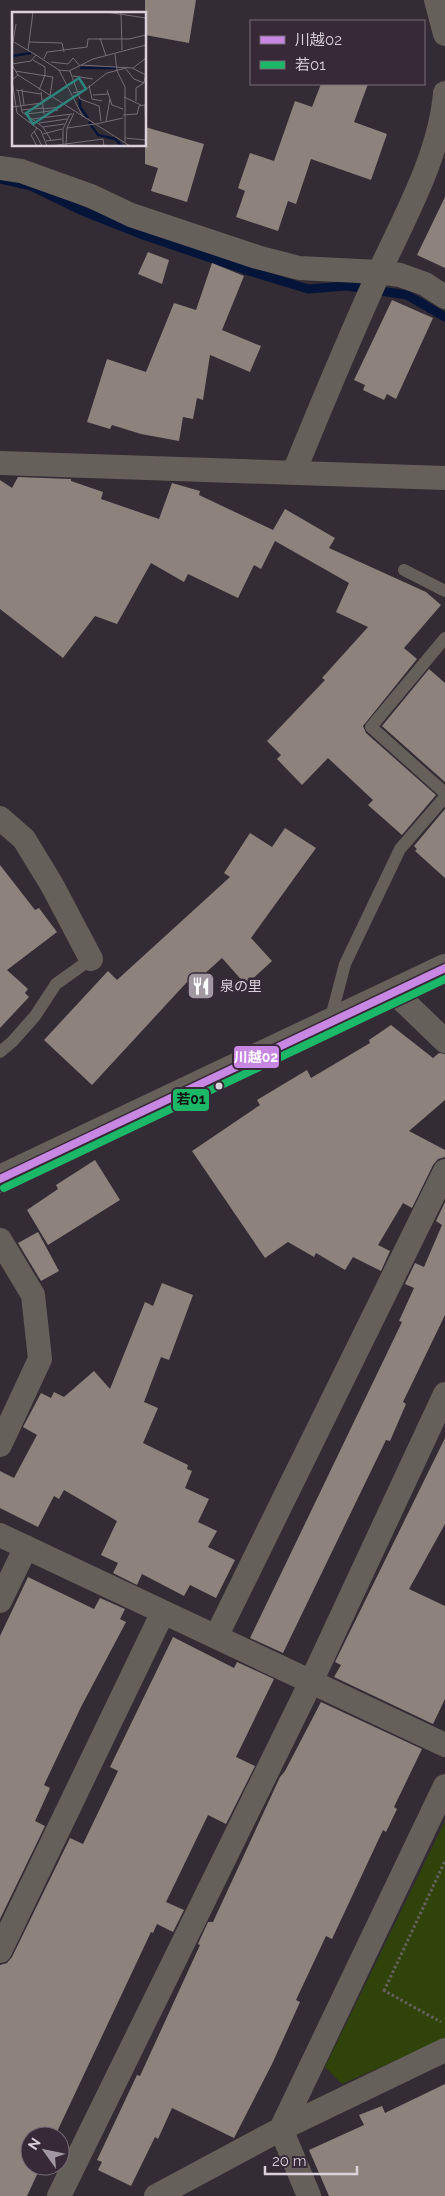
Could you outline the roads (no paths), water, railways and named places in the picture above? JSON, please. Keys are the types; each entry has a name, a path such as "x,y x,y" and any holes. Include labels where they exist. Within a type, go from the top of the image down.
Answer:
{"street":[{"path":"436,0 445,34"},
{"path":"294,472 341,357 411,204 435,144 444,110 445,93"},
{"path":"0,168 21,171 91,196 131,215 257,257 299,268 379,272 409,278 425,284 445,296"},
{"path":"0,463 445,478"},
{"path":"0,818 24,839 52,885 91,959"},
{"path":"0,1179 445,968"},
{"path":"394,992 445,1041"},
{"path":"216,1637 445,1171"},
{"path":"0,1240 33,1295 40,1360 0,1445"},
{"path":"59,2196 311,1682 445,1394"},
{"path":"0,1535 445,1746"},
{"path":"0,1601 26,1547"},
{"path":"0,1951 164,1612"},
{"path":"309,2196 280,2129 445,1786"},
{"path":"156,2196 280,2129 445,2050"}],"lane":[{"path":"404,570 445,591"},
{"path":"445,638 371,727 445,793"},
{"path":"329,1022 345,964 400,849 445,797"},
{"path":"0,1052 12,1042 34,1016 56,984 91,959"}],"waterway":[{"path":"0,179 31,186 80,210 143,235 246,270 308,289 347,286 407,295 445,317"}],"place":[{"name":"泉の里","path":"201,986"}]}
